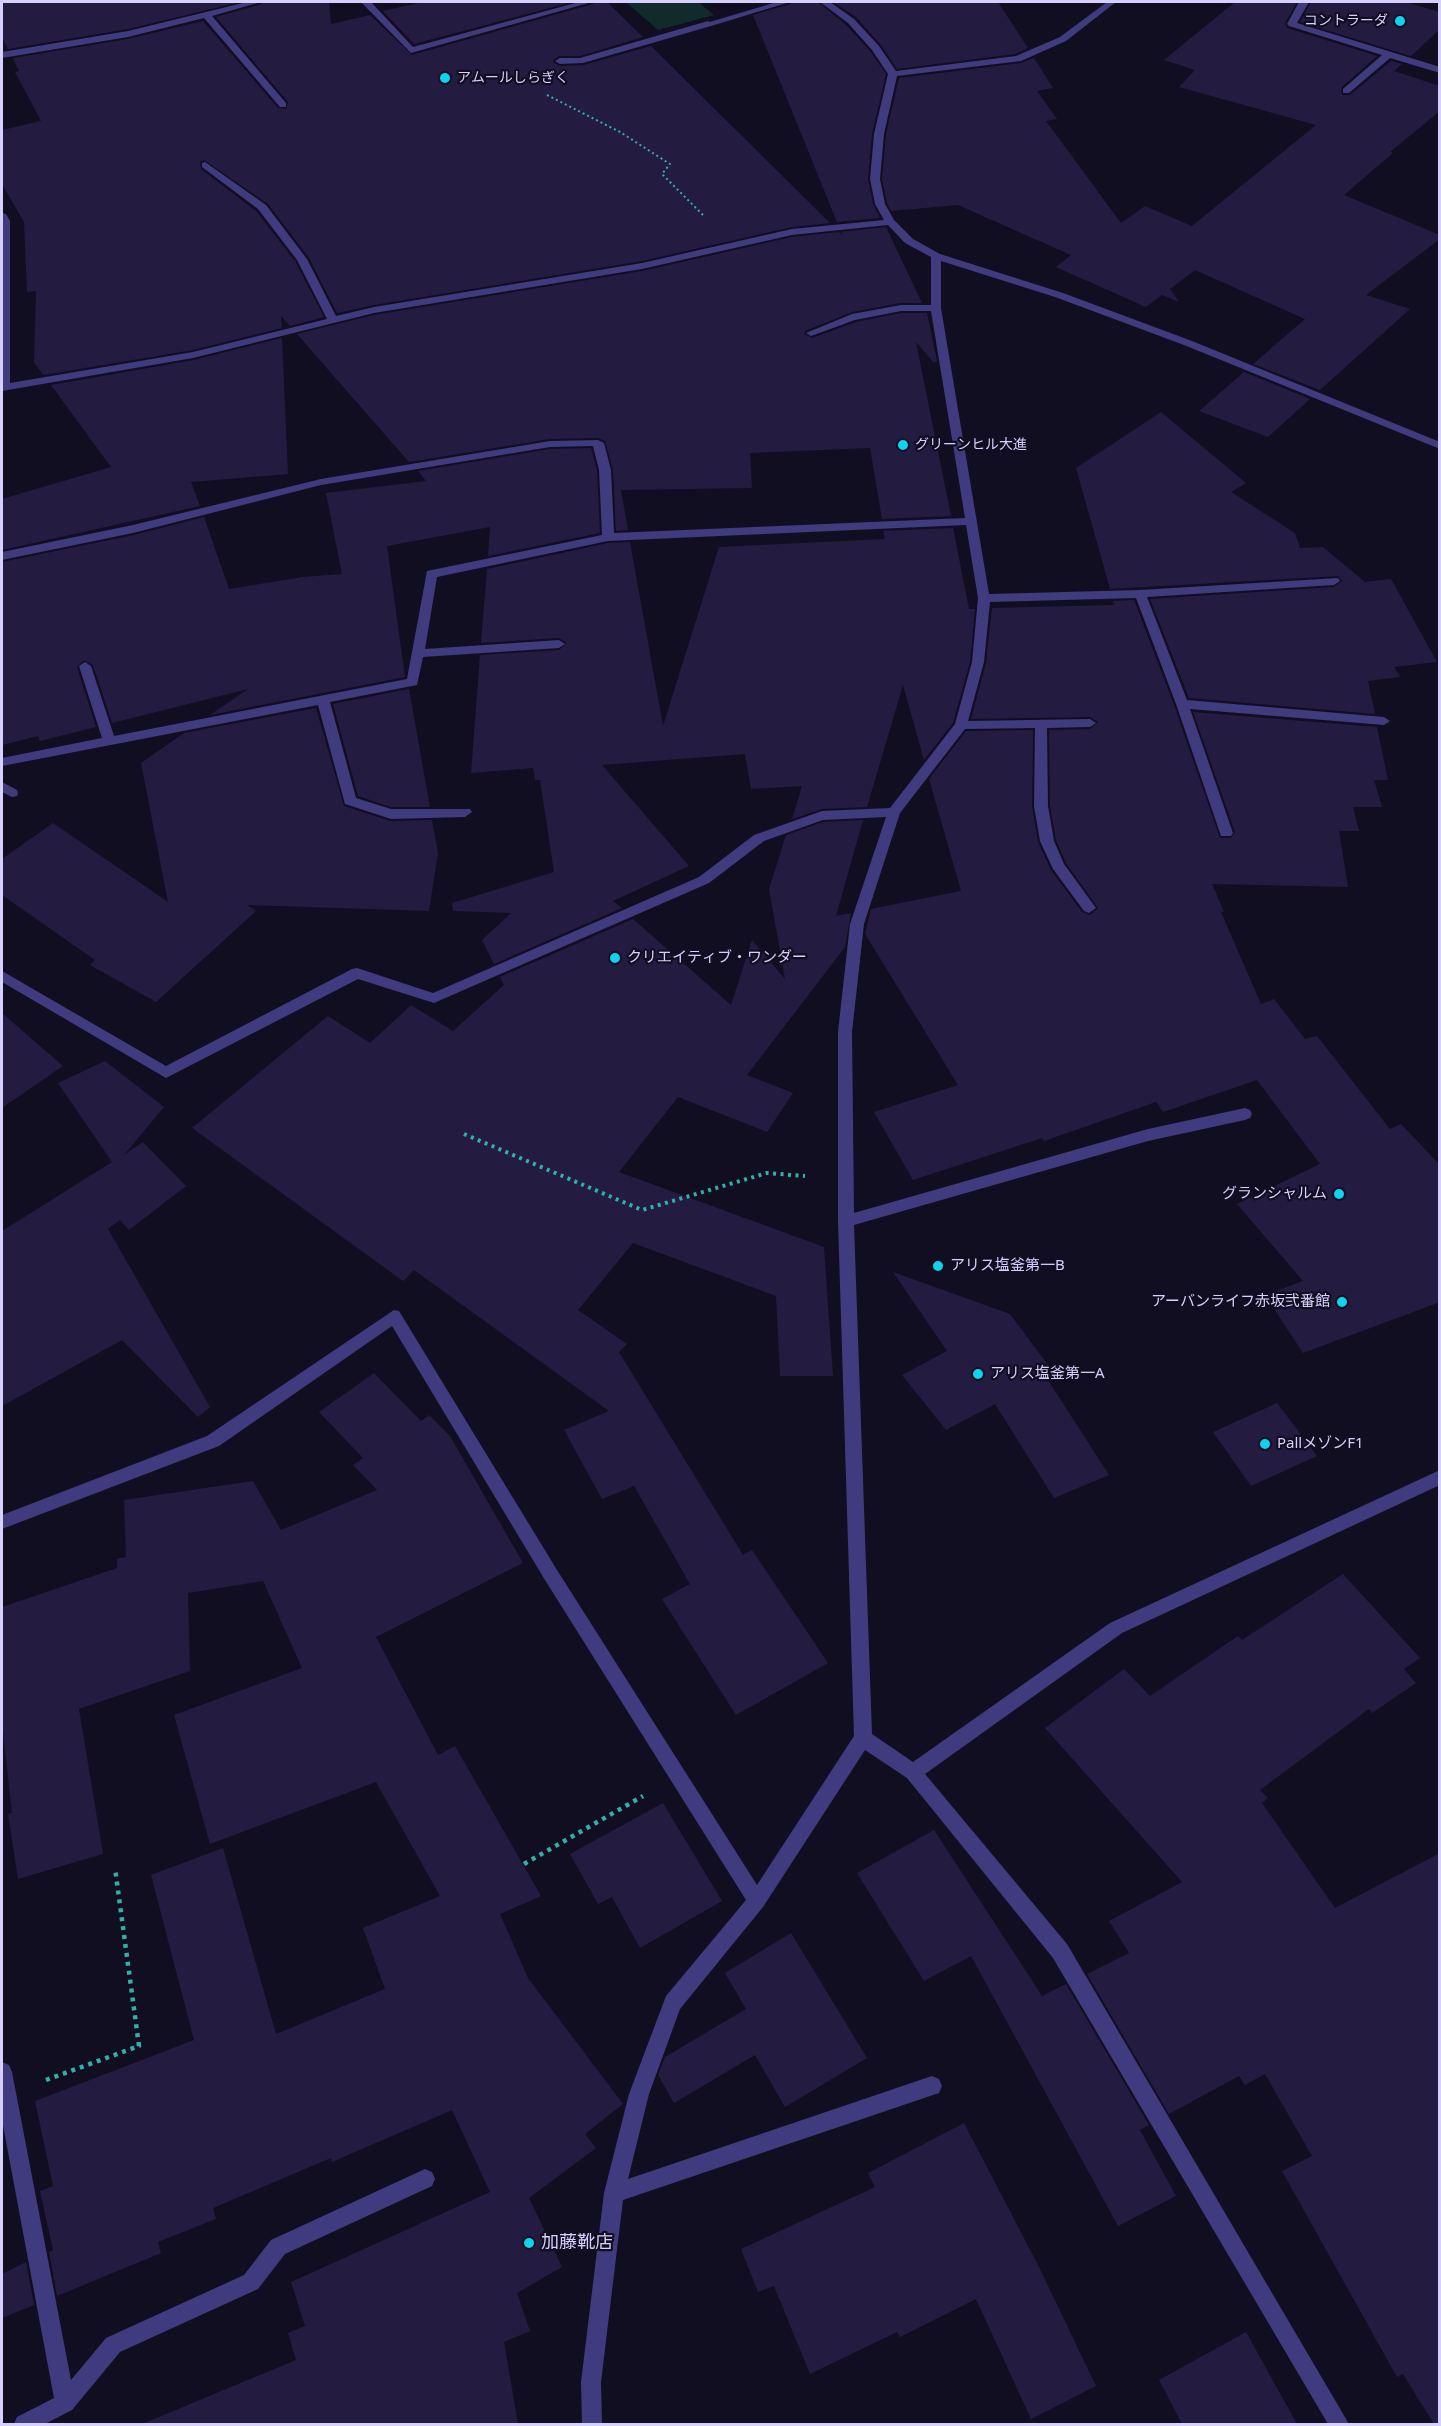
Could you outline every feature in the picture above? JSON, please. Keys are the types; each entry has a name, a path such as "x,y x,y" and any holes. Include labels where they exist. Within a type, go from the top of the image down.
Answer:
{"street":[{"path":"2,55 128,34 256,2"},
{"path":"366,2 411,50 582,2"},
{"path":"560,61 580,61 785,2"},
{"path":"825,2 851,21 876,48 892,74 879,134 875,179 880,204 890,222 909,241 936,256 1059,295 1188,343 1440,446"},
{"path":"892,74 1018,59 1063,39 1112,2"},
{"path":"1304,2 1293,24 1440,70"},
{"path":"206,15 283,105"},
{"path":"1346,91 1389,54"},
{"path":"205,165 262,207 302,259 332,319"},
{"path":"2,216 5,221 3,387 193,354 374,310 642,266 792,232 890,222"},
{"path":"592,2424 591,2382 614,2193 639,2094 673,2003 757,1901 863,1738 844,1179 845,1032 857,924 894,812 961,725 978,662 984,598 936,308 936,256"},
{"path":"811,333 852,317 901,308 936,308"},
{"path":"2,556 133,530 321,482 550,444 598,443 605,470 608,537"},
{"path":"2,762 413,682 431,574 608,537 973,521"},
{"path":"984,598 1140,594 1334,581"},
{"path":"1140,594 1182,704 1226,833"},
{"path":"418,652 559,644"},
{"path":"85,666 109,741"},
{"path":"323,700 350,801 391,814 465,812"},
{"path":"1182,704 1384,721"},
{"path":"961,725 1090,723"},
{"path":"1041,725 1041,806 1047,841 1058,866 1089,908"},
{"path":"2,976 166,1073 357,973 434,998 704,880 759,838 822,816 894,812"},
{"path":"846,1221 1148,1135 1245,1114"},
{"path":"2,1522 213,1441 394,1316 551,1575 757,1901"},
{"path":"913,1772 1116,1628 1440,1477"},
{"path":"863,1738 913,1772 1060,1951 1339,2424"},
{"path":"2,2072 65,2403"},
{"path":"614,2193 932,2086"},
{"path":"24,2424 65,2403 113,2345 251,2282 278,2247 425,2179"}],"path":[{"path":"543,93 620,132 670,164 662,174 733,245"},
{"path":"464,1134 642,1210 767,1173 844,1179"},
{"path":"524,1864 677,1776"},
{"path":"6,2095 139,2046 115,1868"}],"green space":[{"path":"698,2 714,15 658,30 627,3"}],"building":[{"path":"2,2 240,2 128,29 8,49 2,37"},
{"path":"263,2 329,2 331,24 370,15 412,55 594,2 607,2 643,37 580,56 559,56 553,60 554,63 560,66 584,65 651,46 830,223 792,227 642,261 337,313 309,258 268,204 204,160 200,162 201,169 256,211 295,261 324,317 290,326 281,316 282,328 193,350 43,375 34,362 36,291 27,292 24,222 2,184 2,130 41,121 15,72 19,71 13,58 128,39 203,21 278,108 286,109 288,102 216,17"},
{"path":"423,2 572,2 414,44 383,11"},
{"path":"792,2 818,2 846,25 870,51 886,74 872,134 868,179 873,204 880,218 837,222 753,15"},
{"path":"833,2 998,2 1028,48 1015,54 897,69 881,45 856,17"},
{"path":"1235,2 1297,2 1285,23 1287,28 1377,56 1342,87 1343,95 1350,95 1391,61 1402,64 1394,71 1440,86 1440,111 1390,152 1393,153 1344,195 1440,235 1440,239 1366,295 1410,309 1320,390 1253,364 1305,319 1195,270 1170,289 1179,302 1162,295 1146,307 1056,267 1071,255 958,205 891,211 882,179 886,134 899,78 1021,63 1034,58 1053,88 1037,91 1057,119 1046,121 1121,223 1145,206 1192,226 1316,125 1179,87 1195,70 1164,60"},
{"path":"1311,2 1405,2 1440,12 1440,29 1411,56 1300,22"},
{"path":"886,227 922,303 901,303 852,312 805,331 804,334 812,338 856,322 901,313 927,313 937,361 934,363 916,342 951,516 882,519 870,448 750,453 752,488 621,490 628,530 616,531 613,470 605,441 598,438 550,439 409,462 297,334 374,315 642,271 792,237 839,232 843,236 841,232"},
{"path":"282,338 288,474 191,482 200,506 2,550 2,499 111,467 51,385 194,360"},
{"path":"1244,372 1310,399 1268,437 1199,411"},
{"path":"1161,412 1246,483 1231,492 1295,533 1300,548 1323,547 1365,582 1391,579 1437,662 1394,667 1400,677 1368,681 1375,714 1189,698 1150,599 1334,587 1342,581 1338,576 1110,589 1076,468"},
{"path":"591,448 597,470 600,533 488,556 490,527 387,546 405,677 210,715 248,689 112,723 93,665 84,660 77,667 96,727 40,741 38,736 2,745 2,562 134,535 204,517 229,589 303,577 342,574 326,493 426,481 418,471 550,449"},
{"path":"953,528 969,609 975,609 970,662 953,723 924,760 903,685 867,807 822,809 792,819 802,786 751,789 745,754 602,765 689,866 613,901 622,908 494,964 482,940 511,913 453,911 452,903 554,872 540,780 535,780 533,768 471,773 480,655 559,650 567,643 559,638 481,643 487,569 608,543 630,542 663,726 719,547 885,539 883,531"},
{"path":"1134,600 1174,705 1220,838 1231,838 1235,832 1193,712 1377,727 1388,780 1374,780 1382,807 1353,807 1359,831 1339,831 1348,887 1212,884 1224,912 1221,912 1261,1004 1274,999 1305,1039 1317,1036 1390,1129 1401,1124 1440,1165 1440,1302 1303,1353 1265,1295 1303,1281 1237,1204 1320,1164 1257,1080 1163,1112 1156,1102 1044,1141 1042,1138 913,1180 874,1112 958,1085 865,934 871,909 961,891 929,779 966,731 1033,730 1032,806 1038,842 1051,870 1082,912 1090,915 1098,908 1066,863 1056,840 1050,806 1049,730 1090,729 1098,722 1090,717 971,719 986,663 992,608 1114,605 1113,601"},
{"path":"409,689 430,807 391,807 358,796 333,704"},
{"path":"316,708 344,806 390,821 432,820 438,853 429,911 247,905 256,911 156,1002 90,965 95,960 2,895 2,859 53,823 168,902 141,763 184,733"},
{"path":"863,820 836,916 851,913 845,947 747,1075 793,1093 767,1132 678,1097 619,1172 824,1247 833,1376 780,1376 776,1296 633,1243 578,1310 627,1344 619,1352 743,1555 752,1550 828,1663 736,1715 662,1599 690,1584 634,1486 602,1499 564,1430 609,1411 414,1270 403,1281 192,1128 328,1016 370,1043 411,1005 453,1031 504,985 500,977 633,919 731,1005 752,940 785,979 769,889 786,835 823,822"},
{"path":"2,1013 63,1066 2,1108"},
{"path":"105,1061 164,1107 124,1155 143,1142 186,1186 129,1230 120,1220 108,1229 210,1407 198,1417 122,1340 2,1406 2,1231 112,1162 58,1083"},
{"path":"893,1272 1010,1314 1054,1373 1046,1377 1109,1475 1054,1498 995,1404 946,1430 902,1375 947,1351"},
{"path":"374,1373 421,1421 429,1415 450,1436 523,1563 376,1637 438,1755 455,1746 541,1896 500,1914 528,1978 623,2104 585,2134 596,2148 529,2198 562,2267 517,2293 530,2331 504,2342 518,2424 142,2424 296,2360 288,2333 305,2326 291,2282 490,2192 452,2110 332,2162 331,2158 213,2208 216,2219 158,2242 161,2253 57,2296 49,2252 53,2250 40,2191 53,2186 35,2101 194,2040 151,1875 223,1848 276,2034 385,1989 363,1928 440,1896 376,1782 210,1844 174,1715 302,1668 263,1581 188,1593 190,1671 79,1709 103,1854 18,1879 8,1814 12,1813 2,1723 2,1607 117,1568 117,1559 126,1557 124,1500 253,1481 281,1530 377,1490 353,1465 363,1458 319,1412"},
{"name":"PallメゾンF1","path":"1277,1403 1317,1456 1251,1486 1213,1432"},
{"path":"1343,1574 1420,1658 1404,1669 1416,1683 1372,1713 1369,1709 1260,1790 1268,1798 1262,1803 1335,1908 1440,1853 1440,2424 1434,2424 1403,2374 1397,2377 1282,2171 1312,2156 1265,2074 1245,2085 1239,2076 1169,2114 1087,1974 1129,1953 1109,1921 1182,1882 1045,1728 1124,1669 1150,1696 1238,1636 1242,1640"},
{"path":"663,1803 722,1901 640,1948 612,1897 598,1904 570,1854"},
{"path":"934,1830 1042,1996 1066,1984 1149,2125 1140,2130 1176,2196 1118,2226 971,1956 924,1981 857,1873"},
{"path":"791,1933 867,2058 785,2107 755,2055 674,2103 658,2075 665,2057 746,2009 725,1973"},
{"path":"964,2123 1039,2267 1096,2386 1031,2419 976,2299 900,2337 897,2332 810,2374 774,2286 758,2292 741,2249 875,2187 868,2173"},
{"path":"26,2262 34,2305 2,2318 2,2274"},
{"path":"1246,2332 1297,2424 1182,2424 1159,2380"}],"place":[{"name":"コントラーダ","path":"1400,21"},
{"name":"アムールしらぎく","path":"445,78"},
{"name":"グリーンヒル大進","path":"903,445"},
{"name":"クリエイティブ・ワンダー","path":"615,958"},
{"name":"グランシャルム","path":"1339,1194"},
{"name":"アリス塩釜第一B","path":"938,1266"},
{"name":"アーバンライフ赤坂弐番館","path":"1342,1302"},
{"name":"アリス塩釜第一A","path":"978,1374"},
{"name":"PallメゾンF1","path":"1265,1444"},
{"name":"加藤靴店","path":"529,2243"}]}
